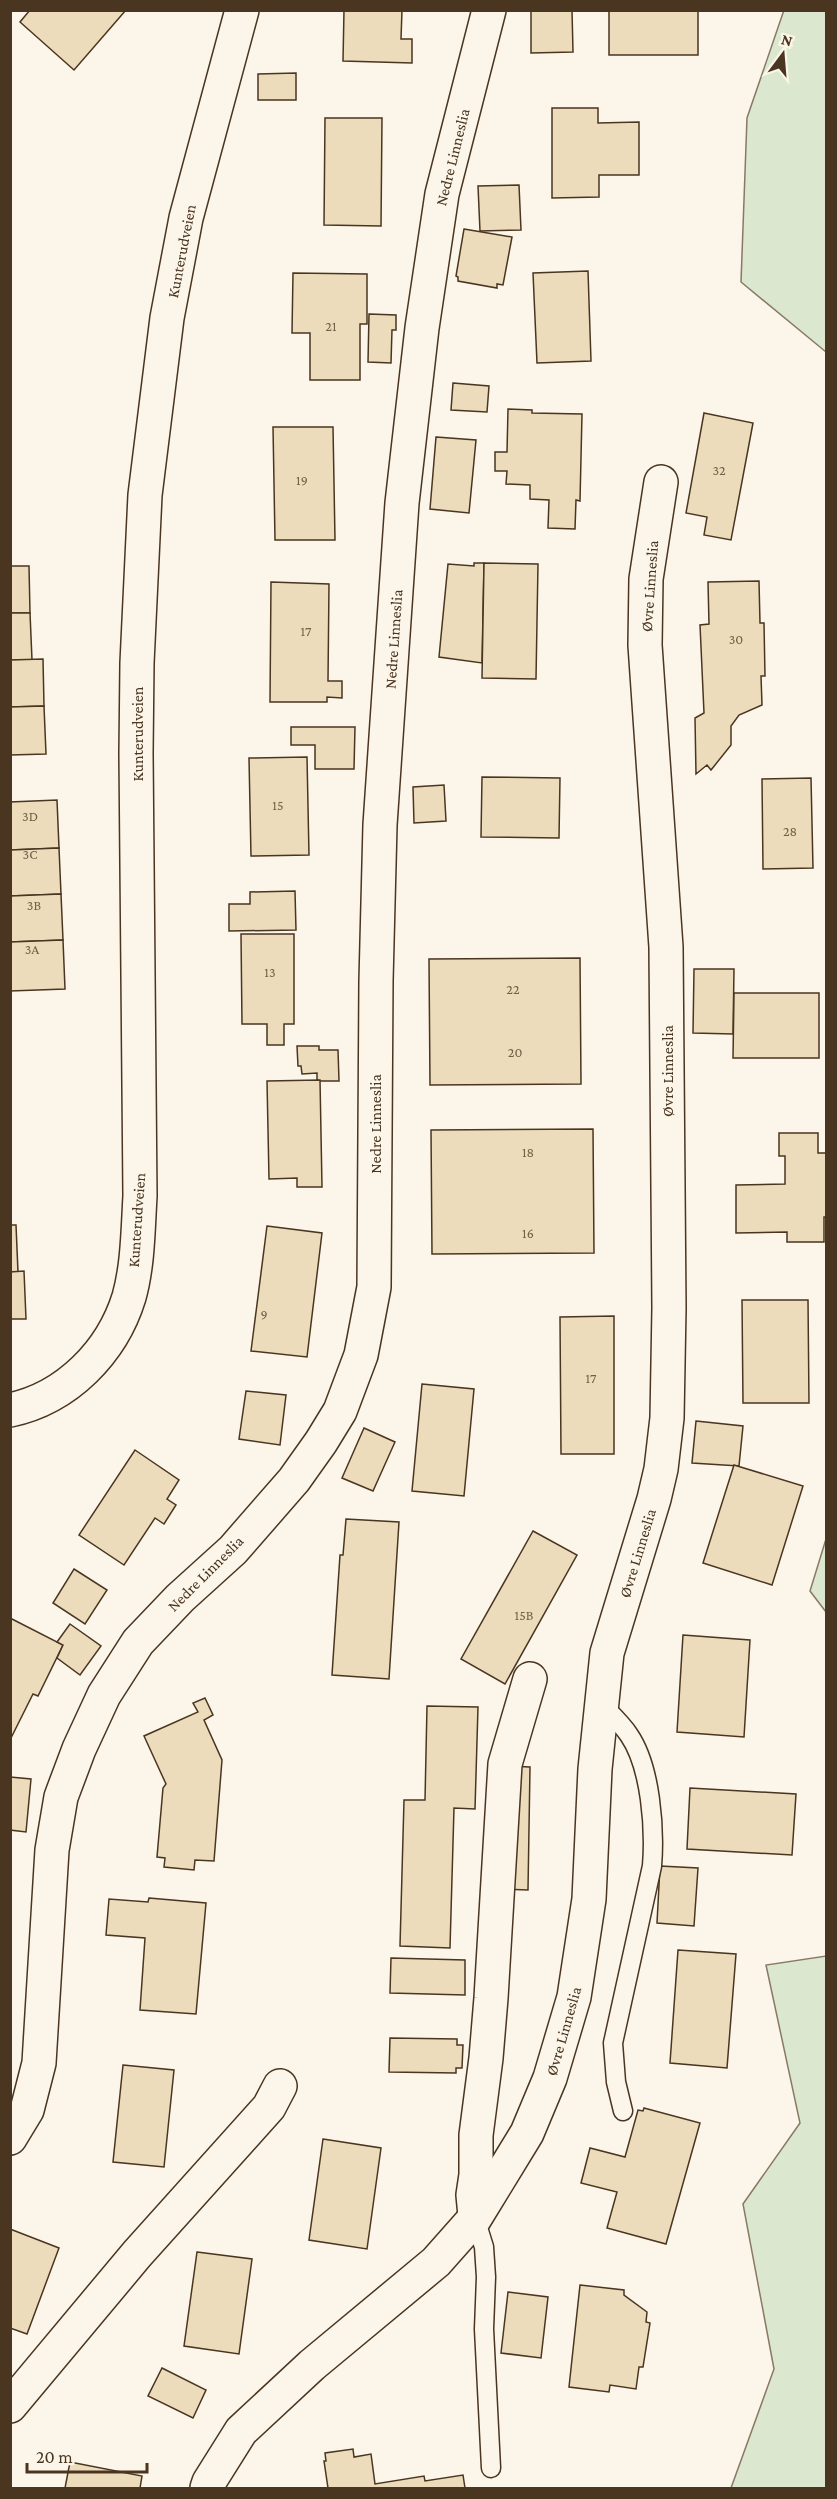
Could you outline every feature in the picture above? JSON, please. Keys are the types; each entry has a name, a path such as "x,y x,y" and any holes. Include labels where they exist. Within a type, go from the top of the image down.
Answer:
{"street":[{"name":"Kunterudveien","path":"10,1410 54,1394 86,1370 103,1349 121,1316 131,1286 137,1246 140,1196 136,742 137,663 145,495 167,318 186,218 242,10"},
{"name":"Nedre Linneslia","path":"10,2138 27,2110 39,2063 52,1850 61,1797 79,1749 104,1695 138,1642 180,1598 233,1550 294,1480 340,1411 361,1355 374,1287 376,981 380,825 402,502 422,328 442,194 489,10"},
{"name":"Øvre Linneslia","path":"207,2488 241,2431 312,2366 436,2262 475,2218 527,2133 550,2078 574,1997 588,1899 595,1769 607,1653 654,1499 661,1469 667,1418 669,1308 666,947 645,645 646,579 661,482"},
{"path":"475,2218 473,2195 476,2175 476,2135 488,2028 505,1764 530,1679"},
{"path":"10,2406 137,2254 269,2107 279,2092 280,2085"}],"lane":[{"path":"602,1704 629,1735 638,1752 647,1788 653,1845 651,1866 613,2043 616,2082 623,2111"},
{"path":"475,2218 484,2247 486,2277 484,2329 491,2468"}],"green space":[{"path":"784,10 826,11 826,352 741,282 747,118"},
{"path":"826,1539 826,1612 810,1591"},
{"path":"826,1956 826,2488 731,2488 774,2369 743,2204 800,2123 766,1965"}],"building":[{"path":"30,10 126,10 74,70 20,22"},
{"path":"344,10 402,10 401,39 412,39 412,63 343,61"},
{"path":"531,10 572,10 573,52 531,53"},
{"path":"609,10 698,10 698,55 609,55"},
{"path":"296,73 296,100 258,100 258,74"},
{"path":"552,108 598,108 598,123 639,122 639,175 599,175 599,197 552,198"},
{"path":"325,118 382,118 381,226 324,225"},
{"path":"519,185 521,230 480,231 478,186"},
{"path":"464,229 512,237 503,285 497,284 497,288 458,281 456,276"},
{"path":"588,271 591,361 537,363 533,273"},
{"path":"293,273 367,274 367,324 360,324 360,380 310,380 310,333 292,333"},
{"path":"369,314 396,315 396,330 392,330 391,363 368,362"},
{"path":"453,383 489,386 487,412 451,410"},
{"path":"508,409 532,410 532,413 582,414 580,501 576,500 575,529 548,528 549,500 530,499 530,485 506,484 507,471 495,471 495,452 507,452"},
{"path":"704,413 753,423 731,540 704,535 707,517 686,513"},
{"path":"273,427 333,427 335,540 275,540"},
{"path":"436,437 476,440 469,513 430,509"},
{"path":"474,563 484,563 482,663 439,657 448,564 474,566"},
{"path":"484,563 538,564 536,679 482,678"},
{"path":"10,566 29,566 30,613 10,613"},
{"path":"759,581 760,623 764,623 765,676 761,676 762,705 739,715 731,726 731,745 711,770 707,765 696,774 695,718 704,713 700,625 709,624 708,582"},
{"path":"271,582 329,584 328,681 342,681 342,698 327,697 327,702 270,702"},
{"path":"10,613 30,613 32,660 10,660"},
{"path":"43,659 44,706 10,707 10,660"},
{"path":"44,706 46,754 10,755 10,707"},
{"path":"291,727 355,727 354,769 315,769 315,745 291,745"},
{"path":"307,757 309,855 251,856 249,758"},
{"path":"482,777 560,778 559,838 481,837"},
{"path":"811,778 813,868 763,869 762,779"},
{"path":"444,785 446,821 414,823 413,787"},
{"path":"57,800 59,848 10,850 10,802"},
{"path":"59,848 61,894 10,896 10,850"},
{"path":"295,891 296,930 229,931 229,904 250,904 250,892"},
{"path":"61,894 63,940 10,942 10,896"},
{"path":"241,934 294,934 294,1024 284,1024 284,1045 267,1045 267,1024 242,1024"},
{"path":"63,940 65,989 10,991 10,942"},
{"path":"580,958 581,1084 430,1085 429,959"},
{"path":"694,969 734,969 733,1034 693,1033"},
{"path":"734,993 819,993 819,1058 733,1058"},
{"path":"297,1046 319,1046 319,1050 338,1050 339,1081 317,1080 317,1073 302,1074 301,1066 298,1066"},
{"path":"320,1080 322,1187 297,1187 297,1178 269,1179 267,1081"},
{"path":"593,1129 594,1253 432,1254 431,1130"},
{"path":"779,1133 818,1133 818,1153 826,1153 824,1242 787,1242 787,1232 736,1233 736,1185 785,1184 785,1156 779,1156"},
{"path":"10,1225 16,1225 18,1272 10,1272"},
{"path":"267,1226 322,1233 307,1357 251,1351"},
{"path":"24,1271 26,1319 10,1319 10,1272"},
{"path":"742,1300 808,1300 809,1403 743,1403"},
{"path":"614,1316 614,1454 561,1454 560,1317"},
{"path":"422,1384 474,1389 464,1496 412,1491"},
{"path":"246,1391 286,1395 280,1445 239,1439"},
{"path":"696,1421 743,1426 739,1466 692,1463"},
{"path":"364,1428 395,1442 373,1491 342,1478"},
{"path":"135,1450 179,1480 167,1499 176,1505 164,1524 155,1518 124,1565 79,1535"},
{"path":"734,1465 803,1486 772,1585 703,1563"},
{"path":"346,1519 399,1522 389,1679 332,1675 340,1555 343,1555"},
{"path":"533,1531 577,1555 505,1684 461,1659"},
{"path":"74,1569 107,1590 85,1624 53,1603"},
{"path":"10,1618 63,1645 38,1696 33,1694 11,1738"},
{"path":"70,1624 101,1646 80,1675 57,1658 63,1645 57,1642"},
{"path":"683,1635 750,1640 744,1737 677,1732"},
{"path":"205,1698 213,1715 204,1720 222,1760 214,1861 195,1860 194,1870 164,1867 165,1858 157,1857 163,1788 166,1784 144,1736 198,1712 193,1703"},
{"path":"427,1706 478,1707 475,1809 454,1808 450,1948 400,1946 404,1800 425,1800"},
{"path":"507,1766 530,1767 528,1890 505,1889"},
{"path":"10,1777 31,1779 26,1832 10,1830"},
{"path":"690,1788 796,1794 792,1855 687,1849"},
{"path":"660,1866 698,1868 694,1926 657,1923"},
{"path":"149,1898 206,1903 196,2014 140,2010 145,1938 106,1935 109,1899 148,1902"},
{"path":"678,1950 736,1954 727,2068 670,2063"},
{"path":"391,1958 465,1960 465,1995 390,1993"},
{"path":"390,2038 457,2039 457,2045 463,2045 462,2068 456,2068 456,2073 389,2072"},
{"path":"123,2065 174,2070 164,2167 113,2162"},
{"path":"644,2108 700,2123 666,2244 607,2228 617,2192 581,2183 590,2148 625,2157 638,2110 643,2111"},
{"path":"323,2139 381,2148 367,2249 309,2240"},
{"path":"10,2229 59,2248 27,2334 10,2328"},
{"path":"197,2252 252,2259 239,2354 184,2346"},
{"path":"580,2285 624,2290 624,2295 647,2312 646,2322 650,2323 643,2367 639,2367 636,2389 610,2385 609,2392 569,2387"},
{"path":"508,2292 548,2297 541,2358 501,2353"},
{"path":"162,2368 206,2390 193,2418 148,2396"},
{"path":"353,2449 354,2457 371,2454 375,2484 424,2476 425,2481 463,2475 465,2488 328,2488 325,2453"},
{"path":"70,2462 142,2476 140,2488 65,2488"}]}
